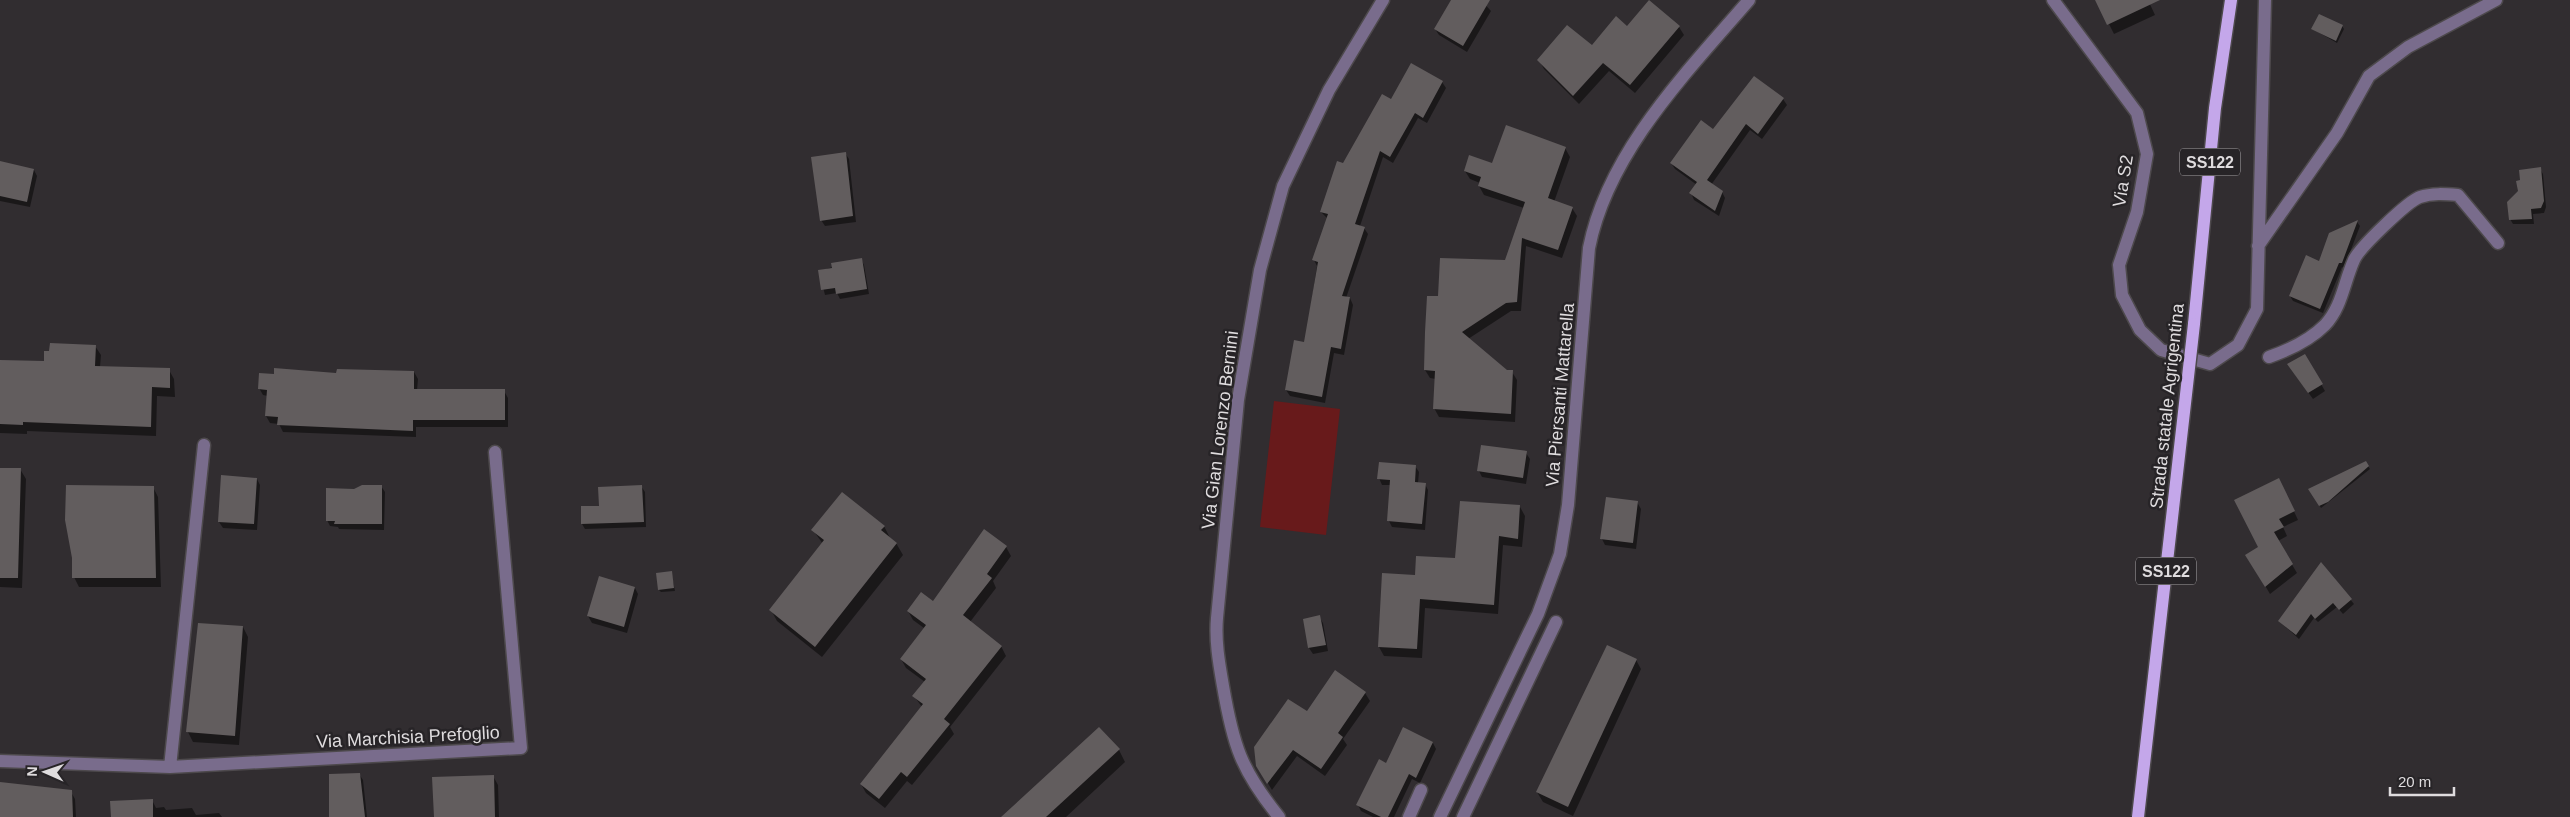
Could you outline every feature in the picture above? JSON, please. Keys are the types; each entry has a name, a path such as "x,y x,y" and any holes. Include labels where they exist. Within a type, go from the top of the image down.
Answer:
{"main road":[{"name":"Strada statale Agrigentina","path":"2138,817 2194,324 2215,108 2231,0"}],"street":[{"name":"Via Gian Lorenzo Bernini","path":"1279,817 1253,782 1237,750 1231,733 1216,646 1216,618 1238,400 1260,270 1283,186 1329,90 1382,0"},
{"name":"Via Piersanti Mattarella","path":"1440,817 1538,614 1560,554 1568,505 1589,248 1596,216 1616,171 1638,137 1678,85 1749,0"},
{"name":"Via S2","path":"2053,0 2137,113 2147,154 2137,212 2119,265 2122,295 2140,330 2161,350 2210,364 2238,344 2257,309 2258,246"},
{"path":"2258,246 2265,0"},
{"path":"2258,246 2336,133 2369,76 2408,47 2496,0"},
{"path":"2269,358 2296,347 2325,325 2344,294 2354,258 2373,236 2418,198 2436,194 2458,195 2498,243"},
{"path":"170,767 204,445"},
{"name":"Via Marchisia Prefoglio","path":"0,761 170,767 521,748 495,452"},
{"path":"1463,817 1556,622"},
{"path":"1471,752 1490,761"},
{"path":"1408,817 1421,790"}],"shaded area":[{"path":"1274,401 1340,409 1326,535 1260,527"}],"building":[{"path":"1451,0 1490,0 1463,46 1434,29"},
{"path":"1649,0 1680,26 1630,85 1603,63 1573,96 1537,60 1567,25 1592,45 1616,16 1627,26"},
{"path":"2095,0 2160,0 2107,25"},
{"path":"2319,14 2343,25 2336,41 2311,29"},
{"path":"1411,63 1443,81 1423,118 1415,113 1390,157 1380,151 1355,224 1365,227 1342,296 1350,297 1341,349 1331,347 1322,397 1285,390 1294,340 1304,342 1318,262 1312,260 1328,214 1320,212 1337,161 1343,163 1382,94 1391,99"},
{"path":"1754,76 1784,98 1758,134 1746,124 1707,180 1723,191 1715,211 1689,193 1697,182 1670,163 1701,120 1713,129"},
{"path":"1506,125 1566,147 1548,198 1573,207 1558,250 1522,238 1517,302 1506,303 1462,332 1507,370 1513,370 1511,414 1433,409 1435,371 1424,370 1425,332 1427,296 1438,296 1440,258 1505,260 1525,202 1478,186 1481,177 1464,171 1469,155 1492,163"},
{"path":"846,152 853,216 820,221 811,157"},
{"path":"0,161 34,169 27,202 0,196"},
{"path":"2541,167 2544,201 2541,208 2531,209 2532,219 2509,220 2507,202 2518,191 2516,181 2520,180 2519,170"},
{"path":"2358,220 2342,263 2339,263 2320,309 2289,296 2306,255 2319,261 2329,233"},
{"path":"862,258 867,289 836,294 835,288 821,290 818,270 832,268 831,263"},
{"path":"50,343 96,345 95,366 170,368 170,388 152,387 151,427 23,422 23,425 0,424 0,360 44,361 44,351 49,351"},
{"path":"2305,354 2323,384 2308,393 2287,364"},
{"path":"274,368 336,373 337,369 414,371 414,389 505,389 505,420 413,420 413,431 277,425 278,417 265,416 267,390 258,389 259,373 274,374"},
{"path":"1481,445 1527,451 1523,478 1477,471"},
{"path":"2366,461 2369,466 2328,502 2319,506 2308,489"},
{"path":"1379,462 1416,465 1415,482 1426,483 1422,524 1387,521 1390,480 1377,479"},
{"path":"0,468 21,468 18,578 0,578"},
{"path":"221,475 257,478 254,524 218,522"},
{"path":"2279,478 2295,511 2279,519 2284,527 2274,532 2293,564 2265,587 2245,555 2258,547 2234,500"},
{"path":"66,485 154,486 156,578 72,578 72,558 65,520"},
{"path":"362,485 382,485 382,524 334,524 335,521 326,521 326,488 354,489"},
{"path":"642,485 644,522 581,524 581,506 599,506 598,487"},
{"path":"842,492 885,526 881,530 897,543 815,647 769,610 824,540 811,530"},
{"path":"1606,497 1638,501 1633,543 1600,539"},
{"path":"1460,501 1520,505 1518,539 1499,536 1494,605 1420,599 1417,649 1378,647 1382,573 1415,575 1416,556 1455,558"},
{"path":"984,529 1007,546 987,574 992,578 963,615 1002,646 944,719 950,724 907,777 901,772 879,799 860,784 923,704 912,696 926,679 900,659 926,625 907,611 921,592 933,601"},
{"path":"2321,562 2352,599 2339,610 2333,603 2315,619 2311,614 2296,635 2278,621"},
{"path":"672,571 674,588 658,590 656,573"},
{"path":"599,576 635,587 624,627 587,616"},
{"path":"1320,615 1326,645 1308,648 1303,619"},
{"path":"198,623 243,626 235,736 186,732"},
{"path":"1607,645 1637,659 1568,807 1536,792"},
{"path":"1335,670 1366,692 1338,733 1343,737 1321,769 1293,750 1267,784 1256,766 1254,747 1288,699 1307,711"},
{"path":"1099,727 1120,749 1046,817 1001,817"},
{"path":"1403,727 1433,742 1416,778 1409,774 1388,817 1381,817 1356,805 1379,759 1386,763"},
{"path":"360,773 365,817 329,817 329,774"},
{"path":"494,775 495,817 434,817 432,777"},
{"path":"0,782 72,790 73,817 0,817"},
{"path":"153,799 153,817 111,817 110,801"}]}
